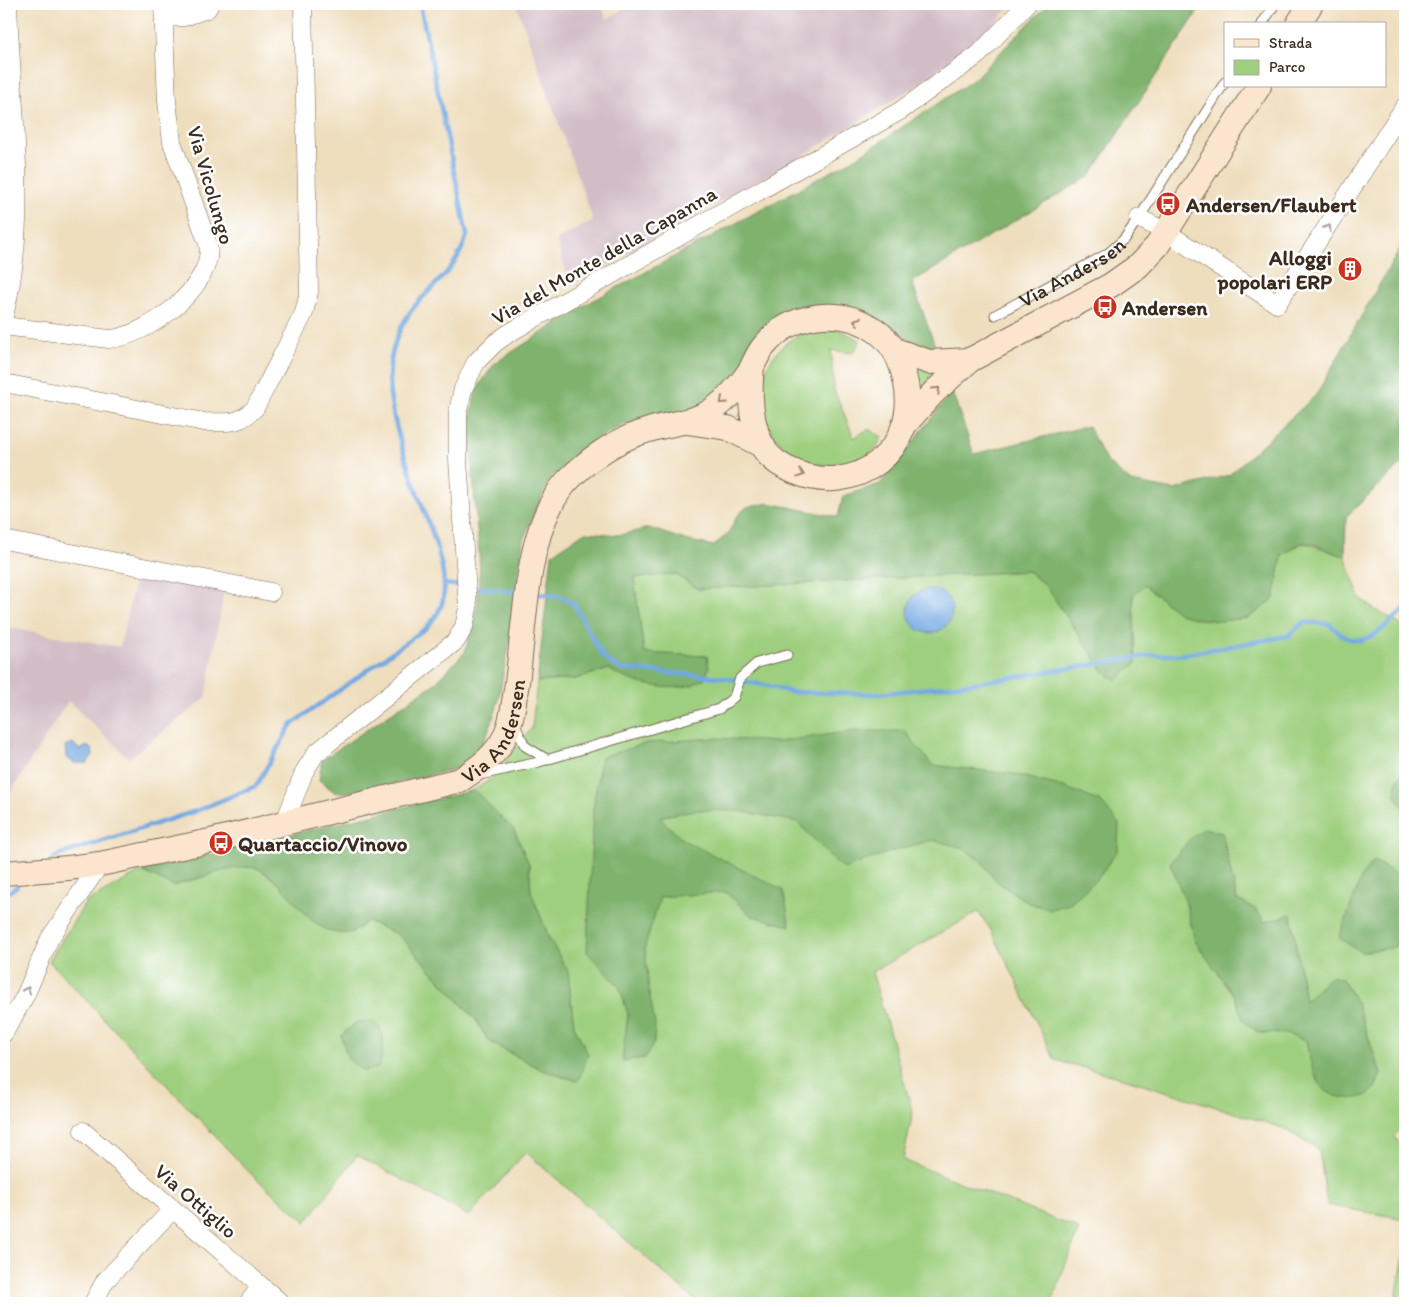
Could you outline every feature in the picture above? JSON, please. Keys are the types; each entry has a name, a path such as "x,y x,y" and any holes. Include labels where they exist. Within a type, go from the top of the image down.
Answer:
{"street":[{"path":"4,316 13,268 17,203 8,4"},
{"path":"163,11 184,17 207,9 210,4"},
{"path":"4,383 204,422 235,422 245,418 256,408 304,313 309,292 303,4"},
{"name":"Via del Monte della Capanna","path":"286,822 304,772 316,753 456,640 466,618 466,586 458,460 458,411 468,377 484,352 509,333 900,111 978,55 1027,4"},
{"path":"1299,22 1311,4"},
{"name":"Via Vicolungo","path":"4,326 109,339 122,338 172,309 189,293 208,267 210,253 208,244 172,142 167,101 163,11"},
{"name":"Via Andersen","path":"685,422 728,428 763,446 780,464 802,475 826,480 846,478 864,471 881,460 896,444 906,423 934,392 970,360 1120,279 1151,254 1258,88"},
{"path":"1166,232 1277,304 1405,106"},
{"name":"Via Andersen","path":"1139,218 1166,232"},
{"name":"Via Andersen","path":"4,872 100,864 215,840 460,780 481,765 504,739 511,717 536,544 554,498 570,477 616,443 649,430 685,422 703,415 724,401 752,367 764,346 777,333 801,320 816,316 837,316 862,323 885,338 895,350 907,390 906,423"},
{"name":"Via Andersen","path":"895,350 929,362 970,360"},
{"name":"Via Andersen","path":"752,367 750,400 763,446"},
{"path":"4,540 271,592"},
{"path":"4,1033 25,996 50,938 100,864"},
{"name":"Via Ottiglio","path":"83,1131 281,1303"},
{"path":"93,1303 105,1281 172,1210"},
{"path":"248,1303 261,1287"}],"lane":[{"path":"1263,22 1275,4"},
{"name":"Via Andersen","path":"995,315 1107,254 1124,239 1224,84"},
{"path":"460,780 548,760 719,709 734,698 739,682 757,663 787,655"},
{"path":"511,717 525,746 548,760"}],"path":[{"path":"1356,1301 1365,1303"}],"shaded area":[{"path":"516,4 600,4 607,19 630,4 1012,4 989,29 923,82 807,153 570,286 557,240 593,220"},
{"path":"136,575 224,591 206,698 129,758 68,701 4,803 4,627 120,647"}],"green space":[{"path":"1048,4 1203,4 1090,176 912,282 939,357 924,354 895,329 874,316 815,307 724,391 695,410 624,425 598,438 550,478 523,540 510,640 496,711 479,754 456,769 361,791 336,793 319,780 322,760 434,684 465,652 477,607 480,566 469,426 476,390 495,363 585,305 856,158 973,80"},
{"path":"1405,240 1405,460 1346,517 1345,556 1308,543 1292,548 1282,555 1274,599 1249,618 1221,621 1198,619 1180,614 1144,585 1133,596 1136,663 1116,680 1104,672 1046,586 1028,571 698,589 675,574 634,578 644,653 707,656 709,668 705,678 688,686 658,687 637,682 609,669 575,679 537,682 552,554 585,532 620,535 649,528 685,540 714,546 729,532 737,516 747,507 769,503 838,517 843,496 880,484 952,392 974,454 1088,426 1106,461 1131,482 1174,490 1229,475 1316,395"},
{"path":"817,329 840,330 860,340 853,353 831,350 834,390 854,438 868,429 882,437 870,453 852,462 824,465 800,458 781,444 768,424 761,402 763,378 774,356 795,337"},
{"path":"909,367 942,372 915,400"},
{"path":"1302,543 1345,556 1360,598 1374,609 1405,627 1405,770 1398,779 1405,811 1405,887 1362,875 1357,892 1391,948 1405,942 1405,1125 1394,1136 1405,1151 1405,1219 1327,1205 1319,1150 1283,1128 1130,1080 1055,1060 991,930 978,912 872,972 913,1113 903,1160 1079,1229 1051,1303 698,1303 526,1152 469,1216 357,1155 306,1222 251,1174 49,961 86,902 142,871 173,886 237,866 258,868 282,886 311,920 353,932 367,921 399,935 476,1020 488,1041 513,1055 564,1078 588,1054 574,1026 567,971 549,938 531,892 529,864 514,830 474,790 491,779 532,728 537,682 575,679 609,669 631,680 671,687 707,656 644,654 634,578 675,574 698,589 1028,571 1046,586 1104,672 1136,663 1133,596 1144,585 1181,614 1198,619 1274,599 1282,555","holes":["1222,833 1237,900 1254,908 1265,922 1291,915 1305,1002 1331,976 1342,979 1357,1004 1381,1074 1373,1091 1315,1075 1306,1041 1287,1034 1260,1033 1244,1022 1235,997 1195,941 1186,903"]},
{"path":"854,731 905,731 932,765 1014,774 1064,787 1101,802 1119,824 1118,850 1097,879 1069,904 1050,910 1027,902 997,882 981,861 963,848 933,840 890,852 843,869 797,822 738,811 696,810 659,817 683,840 783,890 790,926 752,916 725,892 660,897 645,947 649,992 655,1024 654,1043 645,1058 622,1061 628,1014 619,986 587,952 593,809 601,757 647,743 716,738 776,742"},
{"path":"1405,770 1405,811 1395,793 1398,779"},
{"path":"474,790 514,830 529,864 531,892 549,938 568,971 574,1026 588,1054 578,1081 542,1070 488,1040 476,1020 399,935 367,921 352,932 338,933 325,929 313,921 270,876 250,867 229,870 173,886 142,871"},
{"path":"1204,828 1222,833 1237,900 1254,908 1265,922 1291,914 1305,1001 1331,976 1342,979 1357,1004 1381,1075 1371,1092 1359,1098 1338,1097 1331,1094 1321,1086 1315,1076 1306,1041 1287,1034 1260,1033 1244,1022 1235,997 1195,941 1186,903 1170,863 1189,840"},
{"path":"1374,861 1391,871 1405,887 1405,942 1391,948 1361,952 1339,938 1362,875"},
{"path":"374,1021 383,1037 382,1055 378,1068 363,1071 348,1059 341,1036 356,1022"},
{"path":"1405,1249 1405,1303 1395,1303"}],"water":[{"path":"926,589 934,589 946,595 952,611 946,627 934,633 926,633 914,627 908,615 908,607 914,595"},
{"path":"73,743 80,750 87,746 92,749 93,755 87,763 74,763 66,757 65,746"}],"waterway":[{"path":"53,859 59,855 196,811 256,786 291,725 426,628 441,607 444,587 441,561 400,441 392,407 389,378 393,351 403,324 419,301 454,263 467,235 420,4"},
{"path":"444,584 464,586"},
{"path":"471,587 521,592"},
{"path":"534,593 557,596 574,604 603,657 620,669 719,677 791,692 877,694 983,682 1153,655 1180,655 1288,636 1304,622 1330,624 1341,634 1351,639 1360,640 1378,632 1405,609"},
{"path":"4,896 17,886"}],"place":[{"name":"Andersen/Flaubert","path":"1168,204"},
{"name":"Alloggi popolari ERP","path":"1350,269"},
{"name":"Andersen","path":"1105,307"},
{"name":"Quartaccio/Vinovo","path":"221,843"}]}
